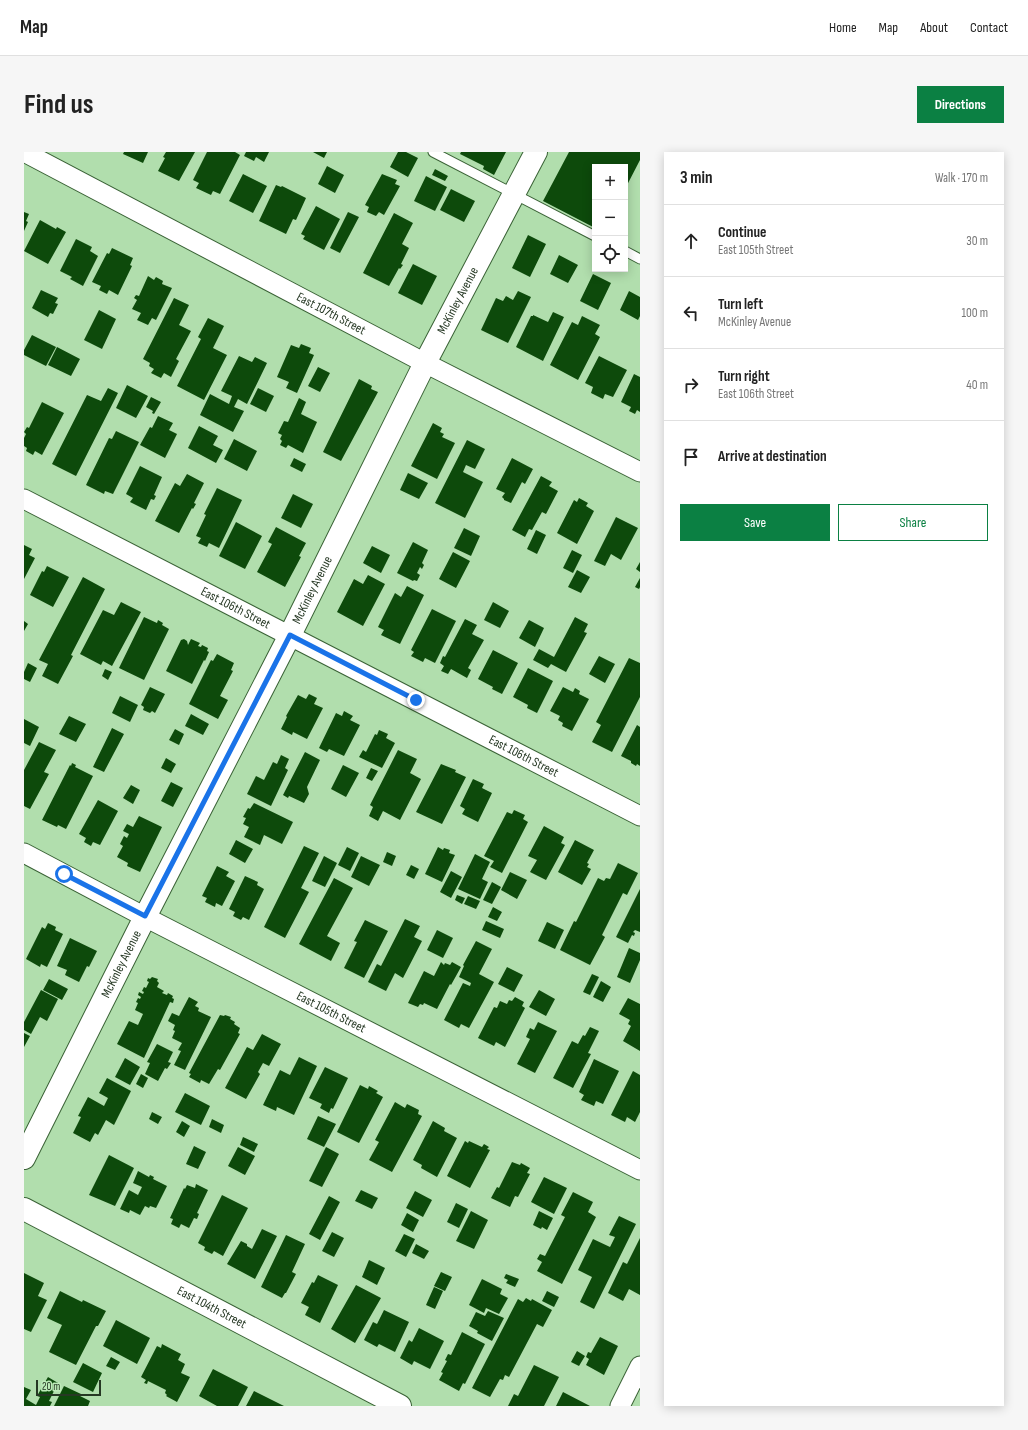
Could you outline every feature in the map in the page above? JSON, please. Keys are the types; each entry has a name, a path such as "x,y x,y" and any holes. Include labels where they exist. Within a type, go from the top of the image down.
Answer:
{"street":[{"name":"East 107th Street","path":"24,152 425,363 640,472"},
{"name":"McKinley Avenue","path":"24,1158 145,916 290,635 425,363 536,152"},
{"name":"East 106th Street","path":"24,499 640,816"},
{"name":"East 105th Street","path":"24,853 640,1170"},
{"name":"East 104th Street","path":"24,1209 400,1406"},
{"path":"620,1406 640,1366"}],"lane":[{"path":"433,152 592,234"},
{"path":"628,253 640,259"}],"building":[{"path":"124,152 148,152 143,163 123,154"},
{"path":"166,152 195,152 179,181 158,171 165,158 163,157"},
{"path":"207,152 235,152 240,155 220,194 213,191 211,195 196,188 199,183 193,180"},
{"path":"246,152 269,152 264,162 256,157 254,161 244,156"},
{"path":"313,152 327,152 324,158"},
{"path":"398,152 406,152 418,158 408,177 390,167"},
{"path":"461,152 506,152 494,175 483,169 484,166 460,154"},
{"path":"569,152 640,152 640,160 628,183 628,164 592,164 592,226 543,201"},
{"path":"327,166 344,175 335,193 318,184"},
{"path":"435,169 448,176 445,181 432,175"},
{"path":"243,174 267,186 253,213 229,201"},
{"path":"382,174 397,180 395,184 400,186 384,215 379,212 376,216 367,212 369,207 365,205"},
{"path":"426,176 447,187 435,211 414,201"},
{"path":"276,185 282,186 306,198 296,220 293,219 286,234 259,221"},
{"path":"451,189 475,201 464,222 440,210"},
{"path":"316,206 340,219 324,250 303,239 305,236 301,234"},
{"path":"24,212 29,214 26,221 28,222 24,231"},
{"path":"348,212 359,217 340,253 330,248"},
{"path":"394,213 413,223 402,244 409,248 401,264 403,265 400,269 399,268 389,286 363,273"},
{"path":"40,220 56,229 57,227 66,232 48,264 24,251"},
{"path":"528,235 546,244 530,277 512,268"},
{"path":"76,239 92,247 90,251 98,256 83,286 70,279 72,277 60,271"},
{"path":"112,248 133,258 130,265 132,266 118,295 109,290 107,294 99,290 101,286 92,282 107,253 109,254"},
{"path":"559,255 578,265 568,283 550,274"},
{"path":"413,264 437,276 422,305 398,293"},
{"path":"593,274 611,283 598,310 580,301"},
{"path":"148,276 154,280 156,277 163,281 162,284 172,288 156,320 152,318 148,325 137,320 141,313 132,309 137,300 134,298 136,295 139,296"},
{"path":"41,290 58,298 55,303 58,304 53,314 50,313 48,317 32,308"},
{"path":"518,291 531,297 508,343 481,330 496,298 503,301 506,296 513,300"},
{"path":"629,291 640,297 640,316 638,320 620,310"},
{"path":"174,298 189,305 179,325 191,331 176,359 179,361 171,377 164,373 161,378 151,373 154,369 149,366 150,363 143,359"},
{"path":"99,310 116,319 102,349 84,340"},
{"path":"553,312 564,317 543,361 516,347 531,316 533,315 548,322"},
{"path":"582,316 600,325 595,334 600,337 578,380 550,365 572,322 578,325"},
{"path":"208,318 224,326 213,348 227,355 204,400 177,386 201,339 198,337"},
{"path":"32,335 56,347 46,366 24,355 24,350"},
{"path":"301,344 311,348 309,353 314,355 297,393 286,388 289,382 277,377 291,345 299,348"},
{"path":"57,347 80,359 71,376 48,365"},
{"path":"239,356 252,362 255,357 267,363 247,404 238,399 234,407 244,411 233,432 200,415 210,394 229,404 232,396 221,391"},
{"path":"599,356 627,370 613,397 605,394 603,399 591,393 593,387 585,383"},
{"path":"318,367 330,373 320,392 308,386"},
{"path":"634,374 640,377 640,412 637,410 635,414 629,411 631,407 621,402"},
{"path":"359,379 372,386 371,389 378,392 341,461 323,452"},
{"path":"127,385 148,396 136,418 116,408"},
{"path":"108,388 118,393 76,476 52,464 87,395 101,401"},
{"path":"258,388 274,396 266,412 250,404"},
{"path":"151,397 161,402 154,414 152,413 153,411 146,407"},
{"path":"299,398 306,402 301,414 317,422 303,453 288,445 286,448 280,445 282,435 278,433 284,421 288,422"},
{"path":"42,402 64,413 42,455 35,451 33,455 26,451 27,448 24,446 24,438 26,434 24,432 27,427 29,428"},
{"path":"158,416 173,423 169,430 177,434 165,458 140,445 150,427 152,428"},
{"path":"433,423 442,428 440,432 444,434 442,437 455,443 437,479 411,466"},
{"path":"199,426 218,436 213,445 223,450 216,463 188,448"},
{"path":"116,431 139,442 113,494 105,491 104,494 86,485 109,438 112,439"},
{"path":"234,439 257,451 247,471 224,459"},
{"path":"467,440 485,449 475,469 466,465 463,472 483,482 465,518 435,503"},
{"path":"294,458 306,464 302,472 290,466"},
{"path":"512,458 533,469 525,484 522,482 511,503 504,500 502,497 505,493 496,489"},
{"path":"140,466 162,477 154,495 156,496 154,500 151,499 146,510 130,502 133,498 126,494"},
{"path":"408,473 428,483 419,499 400,490"},
{"path":"187,474 204,483 194,503 196,504 193,509 192,508 179,533 155,521 175,483 180,486"},
{"path":"541,476 552,482 549,486 558,491 546,514 542,512 532,530 529,529 525,537 512,530"},
{"path":"217,488 242,500 219,548 209,543 207,547 198,543 201,538 196,536 206,515 204,514"},
{"path":"293,494 313,504 301,528 281,518"},
{"path":"579,498 588,503 586,506 594,511 577,544 557,533 574,500 577,502"},
{"path":"616,517 638,528 621,560 611,554 605,566 594,561"},
{"path":"236,522 262,536 245,569 219,556"},
{"path":"276,527 306,543 299,556 301,557 285,587 257,572 272,544 268,542"},
{"path":"464,528 480,536 471,556 454,548"},
{"path":"536,530 546,535 537,554 527,549"},
{"path":"413,542 428,550 422,563 424,565 422,569 420,567 417,573 420,575 417,581 413,581 397,573"},
{"path":"24,545 32,549 29,555 35,558 24,579"},
{"path":"372,546 390,555 381,573 363,563"},
{"path":"572,550 582,555 573,573 563,568"},
{"path":"453,552 470,561 456,588 439,579"},
{"path":"640,562 640,572 636,569"},
{"path":"47,566 69,577 53,607 30,595 42,571 44,572"},
{"path":"577,570 590,577 581,593 568,587"},
{"path":"368,575 385,584 363,626 337,612 354,579 363,584"},
{"path":"83,577 105,589 71,655 73,656 58,684 42,676 48,664 39,660"},
{"path":"640,578 640,587 639,589 635,587"},
{"path":"407,586 424,595 400,644 381,635 384,630 378,627 395,593 401,597"},
{"path":"121,602 141,612 112,666 103,661 101,665 80,654 103,610 114,615"},
{"path":"493,602 509,611 500,628 484,620"},
{"path":"432,609 456,621 435,663 425,658 423,662 411,656 414,652 411,650"},
{"path":"144,617 157,623 158,620 163,623 162,625 169,629 144,680 119,668"},
{"path":"575,617 588,624 584,632 587,633 566,672 551,664 548,668 533,660 539,649 554,657"},
{"path":"465,619 477,625 472,634 484,640 468,668 471,670 467,678 451,669 448,674 441,671 444,666 440,663 443,656 445,657"},
{"path":"529,620 544,628 535,647 519,638"},
{"path":"24,621 28,624 24,631"},
{"path":"184,639 187,641 188,645 191,639 200,643 198,646 201,647 202,645 208,648 207,651 209,652 192,684 166,671 181,640"},
{"path":"493,650 518,663 502,694 478,679"},
{"path":"217,654 234,663 231,670 233,671 220,696 228,700 218,719 189,704 211,660 213,661"},
{"path":"599,656 615,664 605,683 589,674"},
{"path":"629,658 640,663 640,697 612,752 592,742 601,725 596,722"},
{"path":"28,663 37,668 30,682 24,679 24,672"},
{"path":"528,668 553,681 537,713 527,708 528,705 513,697"},
{"path":"105,669 112,672 108,680 102,676"},
{"path":"150,687 165,694 155,713 152,711 150,713 143,710 144,707 141,705"},
{"path":"563,687 573,692 575,688 580,691 579,694 589,699 572,731 562,726 563,723 558,720 560,716 550,711"},
{"path":"309,694 317,698 314,704 323,708 307,739 293,732 292,735 281,729 287,717 286,716 298,695 306,699"},
{"path":"120,696 138,705 130,722 112,713"},
{"path":"344,711 353,716 350,720 360,725 344,756 329,749 327,752 319,748 336,713 342,716"},
{"path":"191,714 209,724 203,735 185,726"},
{"path":"69,716 86,724 76,742 59,734"},
{"path":"24,719 39,727 30,746 24,743"},
{"path":"637,725 640,727 640,766 637,764 636,766 631,763 631,761 621,756"},
{"path":"112,728 124,734 104,772 93,767"},
{"path":"175,729 184,734 179,745 169,740"},
{"path":"379,730 388,734 386,738 395,743 382,768 359,757 363,750 366,752 375,734 377,735"},
{"path":"39,742 56,750 44,772 49,774 30,809 24,806 24,770"},
{"path":"398,750 417,759 410,773 421,779 400,820 383,811 378,821 369,816 373,807 370,805"},
{"path":"305,752 320,760 307,787 309,794 304,803 289,796 288,798 283,795"},
{"path":"281,755 289,759 285,768 288,770 271,806 247,794 256,776 264,780 273,762 277,764"},
{"path":"166,758 176,764 171,773 161,768"},
{"path":"72,763 76,765 75,767 93,776 66,829 58,825 57,827 42,820"},
{"path":"441,764 456,770 455,772 466,777 442,824 416,812"},
{"path":"343,765 359,773 346,797 331,789"},
{"path":"371,768 378,771 372,781 366,778"},
{"path":"473,779 484,784 482,788 492,793 478,822 462,814 465,809 460,806"},
{"path":"171,782 183,788 173,807 161,801"},
{"path":"131,785 140,790 133,804 123,798"},
{"path":"98,800 118,811 100,845 93,842 91,846 84,842 86,838 79,834"},
{"path":"254,803 293,822 282,844 264,835 260,845 244,837 249,827 243,824 246,818 243,817 248,808 250,809"},
{"path":"514,810 525,815 523,819 528,822 502,873 490,867 494,861 484,856 507,812 512,814"},
{"path":"139,816 162,827 140,872 127,866 128,863 117,857 123,846 120,844 124,836 127,838 129,834 123,831 127,824 133,827"},
{"path":"544,826 564,837 561,843 565,845 546,880 530,872 537,860 528,856"},
{"path":"236,840 253,849 245,863 229,854"},
{"path":"575,840 594,850 587,863 589,864 587,867 591,869 582,885 558,872"},
{"path":"304,846 319,853 301,888 309,892 285,938 264,927"},
{"path":"347,847 359,853 350,871 338,865"},
{"path":"438,847 443,850 444,848 450,850 449,853 455,855 442,882 425,874"},
{"path":"387,852 396,856 392,866 383,862"},
{"path":"475,854 490,862 482,879 488,882 480,899 458,889"},
{"path":"324,856 337,863 325,887 312,881"},
{"path":"361,856 380,865 369,886 351,877"},
{"path":"618,863 638,873 627,895 623,893 602,935 605,937 590,965 560,950 598,878 604,881 606,878 610,879"},
{"path":"411,865 419,869 414,879 406,875"},
{"path":"217,866 229,872 226,876 235,881 222,906 216,903 215,907 205,902 207,898 202,896"},
{"path":"451,871 462,877 451,898 440,892"},
{"path":"510,872 527,880 517,899 501,890"},
{"path":"245,876 258,882 257,885 264,889 249,920 243,917 241,920 233,916 235,912 229,909"},
{"path":"334,878 353,888 327,936 340,943 331,961 299,944"},
{"path":"492,882 501,887 492,904 483,900"},
{"path":"640,889 640,932 635,930 633,932 635,933 634,936 632,935 628,943 616,937"},
{"path":"457,895 465,898 462,904 455,900"},
{"path":"468,896 480,901 476,909 464,904"},
{"path":"493,907 502,912 497,921 488,917"},
{"path":"405,919 420,926 414,937 422,941 403,978 395,973 386,991 368,982 377,964 381,966"},
{"path":"365,920 388,931 364,978 344,968 357,942 354,941"},
{"path":"486,921 504,929 500,938 482,930"},
{"path":"547,922 564,930 555,949 538,941"},
{"path":"48,923 56,927 55,930 63,934 47,967 41,964 40,967 26,959 42,927 45,929"},
{"path":"437,930 453,938 443,958 427,950"},
{"path":"70,938 97,951 79,982 65,975 67,970 57,966"},
{"path":"476,941 492,949 479,974 494,982 469,1028 461,1024 459,1028 444,1020 463,983 470,986 471,983 459,977 464,966 463,965"},
{"path":"629,948 640,953 640,960 630,983 617,977"},
{"path":"441,962 444,965 445,963 450,965 452,962 461,967 437,1009 424,1003 423,1005 420,1004 418,1007 408,1003 424,971 434,976"},
{"path":"507,967 523,975 514,992 498,984"},
{"path":"592,974 599,977 590,995 583,992"},
{"path":"152,977 158,979 157,981 159,983 157,987 164,991 162,993 167,995 168,993 173,996 172,998 174,999 173,1003 170,1002 144,1058 117,1044 129,1021 138,1025 143,1014 135,1010 138,1003 136,1002 138,998 140,999 141,997 138,995 139,992 143,994 144,992 142,991 144,987 146,988 149,982 147,981 148,978 150,979"},
{"path":"49,979 68,989 62,1000 43,990"},
{"path":"601,981 611,987 603,1002 593,997"},
{"path":"41,990 58,999 47,1021 40,1017 31,1034 24,1030 24,1022"},
{"path":"539,990 555,999 546,1016 529,1007"},
{"path":"189,997 198,1002 195,1006 199,1008 198,1011 211,1017 185,1070 174,1065 181,1051 178,1050 182,1043 172,1038 175,1031 173,1030 175,1025 168,1021 172,1013 179,1016"},
{"path":"515,997 524,1002 522,1006 525,1008 505,1047 496,1042 494,1046 478,1038 494,1007 497,1008 500,1001 507,1004 509,1000 512,1001"},
{"path":"628,998 640,1004 640,1051 623,1041 631,1026 628,1024 630,1020 619,1014"},
{"path":"220,1015 231,1017 230,1019 235,1022 234,1024 240,1028 238,1033 240,1034 220,1070 218,1069 209,1084 201,1080 200,1083 189,1077 191,1074 189,1073"},
{"path":"538,1022 557,1031 535,1073 517,1064 530,1039 526,1037 530,1028 534,1030"},
{"path":"590,1027 599,1031 588,1053 591,1054 573,1088 553,1078 572,1041 578,1044"},
{"path":"24,1033 30,1036 24,1047"},
{"path":"262,1034 281,1044 269,1066 263,1063 258,1072 260,1074 246,1099 225,1088 247,1047 253,1050"},
{"path":"157,1044 173,1052 168,1062 171,1063 167,1069 165,1068 158,1081 145,1074 150,1063 147,1062"},
{"path":"299,1057 317,1066 294,1115 277,1107 276,1111 263,1105 280,1070 290,1075"},
{"path":"125,1058 140,1067 130,1085 115,1077"},
{"path":"594,1059 619,1071 603,1104 596,1101 594,1106 581,1100 584,1095 579,1092"},
{"path":"325,1067 348,1078 333,1109 331,1108 329,1113 320,1108 322,1104 309,1098"},
{"path":"633,1071 640,1075 640,1112 635,1122 627,1117 625,1122 611,1115"},
{"path":"141,1074 148,1078 143,1088 136,1084"},
{"path":"107,1078 131,1091 114,1125 106,1120 98,1135 95,1133 90,1142 73,1133 81,1117 78,1116 88,1097 104,1106 108,1098 99,1093"},
{"path":"360,1085 368,1089 369,1086 378,1091 376,1093 383,1097 359,1143 337,1132"},
{"path":"185,1093 210,1106 201,1125 175,1112"},
{"path":"395,1102 405,1108 407,1104 419,1110 418,1114 422,1116 392,1172 369,1160 379,1142 375,1140"},
{"path":"152,1112 162,1117 158,1124 149,1119"},
{"path":"318,1116 336,1124 324,1147 307,1139"},
{"path":"212,1119 224,1125 221,1133 209,1127"},
{"path":"182,1121 190,1126 184,1137 176,1132"},
{"path":"433,1121 445,1128 444,1131 457,1138 437,1177 421,1168 422,1165 413,1160"},
{"path":"243,1137 258,1144 254,1152 240,1145"},
{"path":"465,1141 468,1143 469,1141 482,1147 484,1144 489,1147 487,1149 490,1150 470,1188 447,1176"},
{"path":"194,1146 206,1152 198,1169 186,1164"},
{"path":"238,1147 255,1156 245,1175 228,1166"},
{"path":"326,1147 339,1154 322,1187 309,1181"},
{"path":"109,1155 134,1168 115,1206 89,1195"},
{"path":"512,1162 520,1165 521,1163 530,1168 527,1173 530,1174 518,1197 515,1196 510,1207 491,1198 497,1187 499,1188"},
{"path":"138,1171 149,1177 150,1175 154,1177 153,1179 167,1186 156,1208 150,1206 149,1208 145,1206 140,1215 130,1210 129,1213 120,1209 129,1190 138,1195 142,1187 133,1183"},
{"path":"544,1177 567,1188 554,1214 531,1202"},
{"path":"196,1184 208,1190 197,1213 199,1214 197,1219 194,1218 189,1228 181,1224 179,1228 171,1224 173,1219 170,1218 184,1188 185,1189 187,1185 195,1188"},
{"path":"361,1190 378,1198 372,1209 355,1201"},
{"path":"415,1191 432,1200 423,1217 406,1208"},
{"path":"573,1192 593,1202 588,1212 596,1217 562,1284 537,1271 542,1262 537,1259 540,1254 545,1256 565,1217 561,1215"},
{"path":"222,1195 248,1208 223,1256 214,1251 212,1254 204,1250 205,1247 198,1243"},
{"path":"329,1196 340,1202 320,1240 309,1234"},
{"path":"456,1203 468,1209 459,1228 447,1222"},
{"path":"471,1211 488,1220 474,1249 456,1241"},
{"path":"539,1211 553,1218 547,1230 533,1225"},
{"path":"407,1213 419,1220 413,1232 401,1225"},
{"path":"619,1216 636,1224 594,1309 580,1302 592,1277 578,1270 593,1239 610,1247 615,1237 609,1235"},
{"path":"262,1229 277,1236 255,1279 227,1264 241,1241 252,1249"},
{"path":"332,1232 344,1238 334,1257 322,1251"},
{"path":"404,1234 415,1239 406,1257 395,1251"},
{"path":"286,1235 305,1244 292,1272 296,1274 282,1298 261,1287"},
{"path":"640,1238 640,1295 629,1289 623,1301 608,1293 623,1262 627,1264"},
{"path":"416,1244 429,1251 424,1259 412,1253"},
{"path":"369,1260 385,1268 377,1285 362,1277"},
{"path":"441,1272 452,1277 445,1291 434,1286"},
{"path":"24,1273 44,1283 38,1296 47,1300 31,1332 24,1329"},
{"path":"506,1274 519,1279 515,1287 506,1283 508,1280 504,1278"},
{"path":"318,1275 338,1285 320,1323 305,1315 309,1307 301,1303 312,1282 314,1283"},
{"path":"482,1279 502,1289 500,1294 508,1298 499,1314 486,1308 484,1313 469,1305"},
{"path":"356,1285 381,1298 355,1343 331,1329"},
{"path":"434,1287 443,1291 435,1309 426,1305"},
{"path":"60,1291 82,1302 83,1300 106,1311 98,1326 96,1326 76,1365 49,1352 62,1325 47,1318"},
{"path":"547,1291 559,1297 554,1307 542,1301"},
{"path":"526,1298 531,1301 532,1299 552,1310 543,1327 537,1324 509,1377 505,1375 503,1380 500,1379 490,1397 472,1388 518,1299 523,1302"},
{"path":"384,1310 409,1322 395,1352 379,1344 377,1347 364,1340 373,1322 377,1324"},
{"path":"488,1311 504,1318 492,1341 477,1333 478,1331 469,1326 476,1312 485,1316"},
{"path":"116,1320 150,1338 137,1364 103,1346"},
{"path":"419,1328 444,1341 430,1369 414,1361 412,1365 400,1358 409,1340 412,1342"},
{"path":"462,1332 485,1344 465,1384 463,1383 459,1391 439,1380 443,1373 441,1372 447,1361 445,1360 448,1354 451,1355"},
{"path":"600,1337 618,1346 604,1375 586,1365 589,1359 586,1357 588,1352 591,1353"},
{"path":"162,1344 181,1354 178,1360 185,1364 181,1373 190,1377 177,1402 166,1396 166,1390 148,1381 147,1384 144,1383 146,1380 141,1377 157,1346 161,1348"},
{"path":"577,1351 585,1356 579,1366 571,1362"},
{"path":"111,1357 120,1362 115,1370 106,1366"},
{"path":"83,1363 102,1373 93,1392 73,1382"},
{"path":"534,1365 559,1377 544,1406 508,1406 514,1394 518,1396"},
{"path":"213,1369 248,1387 238,1406 217,1406 199,1396"},
{"path":"48,1377 58,1383 49,1401 52,1402 50,1406 24,1406 24,1387 31,1390 26,1399 36,1405 40,1397 37,1396"},
{"path":"64,1386 81,1394 80,1396 90,1401 88,1406 54,1406"},
{"path":"254,1391 284,1406 246,1406"},
{"path":"563,1392 590,1406 556,1406"}],"route":[{"path":"64,874 145,916 290,635 416,700"}]}
